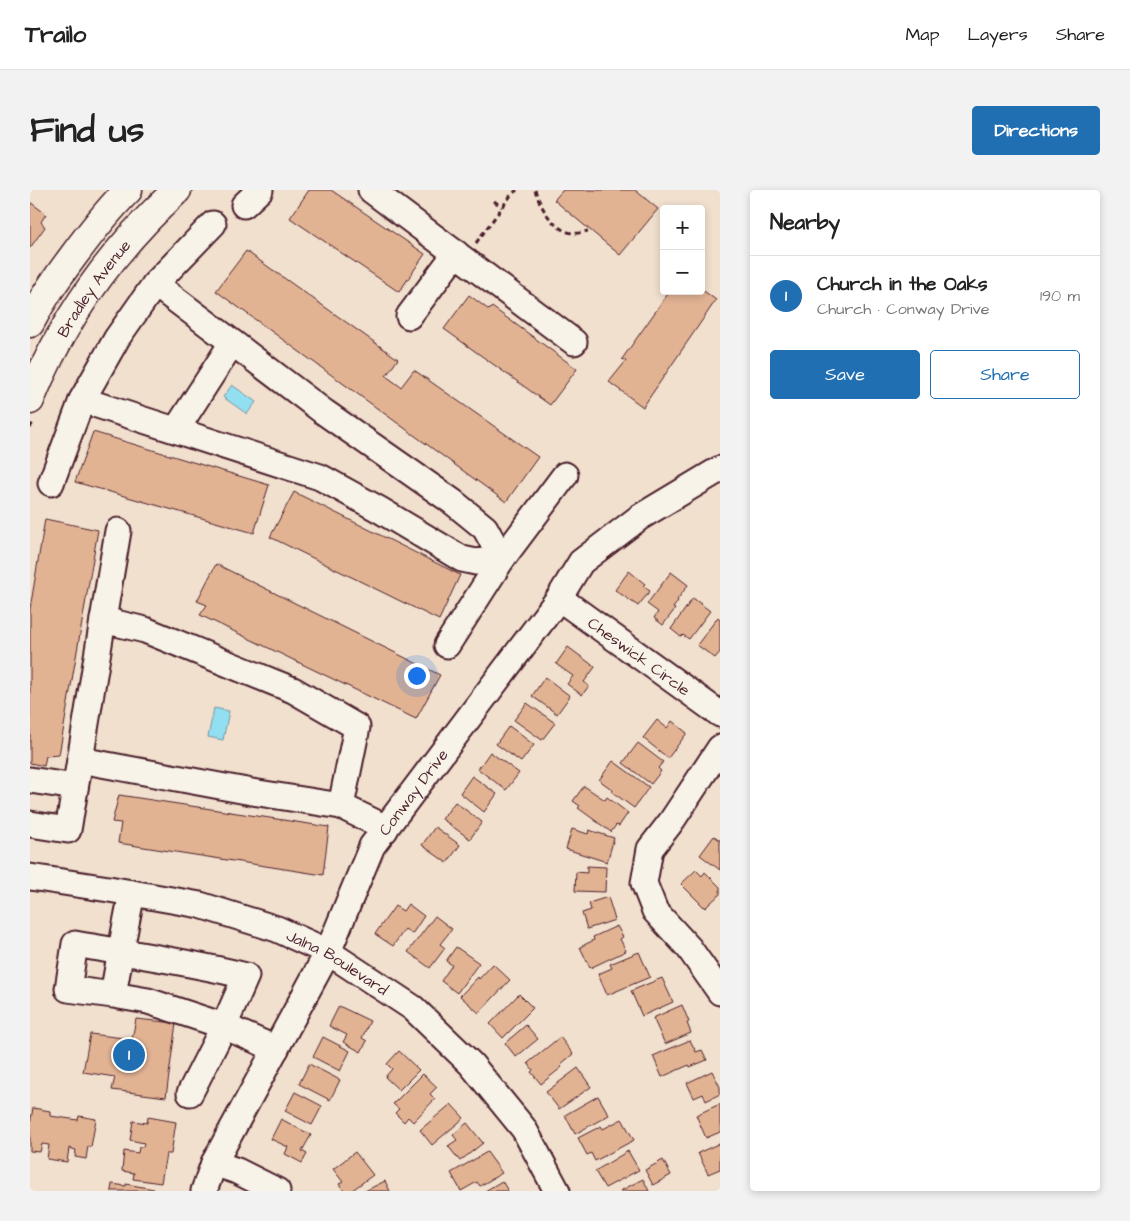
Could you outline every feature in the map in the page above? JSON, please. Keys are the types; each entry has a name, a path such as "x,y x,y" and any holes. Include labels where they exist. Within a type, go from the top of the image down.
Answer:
{"main road":[{"path":"30,322 42,298 86,239 128,190"},
{"name":"Bradley Avenue","path":"30,400 60,337 81,300 111,259 149,216 177,190"}],"street":[{"path":"371,190 574,342"},
{"path":"51,483 82,400 117,338 155,284 213,224"},
{"path":"408,316 460,256"},
{"path":"155,284 324,412 453,502 485,528 502,559"},
{"path":"176,430 232,342"},
{"path":"82,400 320,477 462,559 476,562 502,559"},
{"name":"Conway Drive","path":"204,1191 214,1164 328,952 372,846 559,598 582,562 640,517 720,469"},
{"path":"447,645 502,559 565,475"},
{"path":"30,824 68,830 118,531"},
{"name":"Cheswick Circle","path":"559,598 720,714"},
{"path":"103,620 145,630 293,690 357,728 341,806"},
{"path":"720,748 671,822 650,849 644,883 656,911 689,948 720,992"},
{"path":"80,760 252,792 341,806 374,822 384,830"},
{"path":"30,780 75,787"},
{"name":"Jalna Boulevard","path":"30,877 200,905 276,929 328,952 413,1008 471,1064 524,1129 557,1191"},
{"path":"113,995 132,893"},
{"path":"190,1093 224,1026 246,976 75,944 68,989 148,1001 224,1026 276,1049"},
{"path":"214,1164 237,1171 277,1191"}],"path":[{"path":"460,256 517,190"},
{"path":"535,190 538,202 559,227 572,233 588,231"},
{"path":"494,201 502,207"}],"water":[{"path":"232,385 256,402 247,414 223,397"},
{"path":"214,708 229,711 223,740 208,737"}],"building":[{"path":"309,190 331,190 425,254 399,292 290,218"},
{"path":"563,190 635,190 658,209 620,255 554,200"},
{"path":"30,202 46,214 41,222 45,227 30,248"},
{"path":"246,251 398,359 386,376 401,387 414,370 538,457 506,502 216,291"},
{"path":"705,292 716,300 643,407 609,382 626,361 622,359 667,295 705,295"},
{"path":"469,295 489,310 492,307 577,369 550,405 444,329"},
{"path":"93,432 269,485 254,533 75,482"},
{"path":"294,492 460,575 439,620 270,537"},
{"path":"45,519 98,530 59,755 46,756 44,766 30,763 30,609"},
{"path":"216,564 440,675 416,719 200,615 207,605 197,601"},
{"path":"629,571 645,584 643,586 650,591 638,606 615,590"},
{"path":"671,572 688,585 677,600 673,608 675,609 663,625 654,618 658,612 647,604"},
{"path":"693,598 710,611 689,639 683,635 681,637 671,629"},
{"path":"718,617 720,619 720,652 715,658 697,645"},
{"path":"568,647 595,667 584,682 589,686 582,695 567,684 573,676 556,664"},
{"path":"545,677 570,696 557,714 532,696"},
{"path":"527,703 555,723 542,740 514,720"},
{"path":"657,720 667,728 672,721 687,733 668,758 643,738"},
{"path":"509,726 534,745 521,762 496,744"},
{"path":"638,743 663,762 658,768 661,771 651,784 623,763"},
{"path":"490,752 519,773 506,790 478,769"},
{"path":"613,761 649,787 634,808 599,780"},
{"path":"472,776 497,794 484,812 460,793"},
{"path":"584,786 605,800 607,797 628,813 619,826 616,825 611,832 578,808 580,806 573,801"},
{"path":"119,795 329,827 323,875 118,843 121,823 112,822"},
{"path":"455,802 482,822 470,839 442,819"},
{"path":"435,827 460,845 447,863 422,845"},
{"path":"572,829 588,834 589,830 614,838 607,862 566,849"},
{"path":"714,836 720,840 720,870 700,855"},
{"path":"587,866 606,867 605,892 575,891 576,872 587,873"},
{"path":"696,870 702,876 705,872 720,887 720,894 705,908 681,884"},
{"path":"608,897 615,920 587,929 582,913 591,910 589,903"},
{"path":"408,904 424,916 412,934 405,929 393,946 375,934 395,906 403,911"},
{"path":"435,916 452,929 440,944 445,948 430,968 408,952"},
{"path":"617,926 623,937 620,939 626,951 590,968 580,947 594,940 593,937"},
{"path":"456,947 479,963 457,993 441,981 452,965 446,961"},
{"path":"639,952 650,977 607,995 598,974 612,968 610,964"},
{"path":"493,964 510,980 479,1013 460,996"},
{"path":"662,978 673,1002 642,1016 631,991"},
{"path":"519,994 533,1008 503,1038 490,1024"},
{"path":"682,1005 691,1033 665,1044 653,1018"},
{"path":"339,1006 370,1021 362,1038 367,1041 361,1052 343,1042 347,1035 329,1026"},
{"path":"136,1019 176,1023 166,1097 112,1090 115,1077 83,1072 90,1034 132,1039"},
{"path":"526,1025 538,1039 516,1057 505,1043"},
{"path":"323,1037 350,1051 340,1071 313,1057"},
{"path":"560,1037 573,1054 560,1065 562,1067 541,1084 531,1072 533,1070 528,1063"},
{"path":"690,1040 696,1052 702,1050 707,1060 690,1067 689,1065 662,1077 653,1056"},
{"path":"399,1051 419,1070 399,1090 385,1077 392,1069 387,1064"},
{"path":"309,1064 340,1080 330,1100 299,1084"},
{"path":"578,1068 591,1087 559,1109 546,1092"},
{"path":"712,1071 720,1087 720,1094 706,1101 703,1094 694,1098 687,1083"},
{"path":"423,1074 437,1087 430,1094 435,1099 413,1122 408,1117 404,1122 395,1113 399,1109 393,1104"},
{"path":"295,1092 322,1106 312,1125 285,1111"},
{"path":"598,1096 609,1115 575,1134 565,1115"},
{"path":"451,1104 464,1118 432,1145 420,1130"},
{"path":"720,1104 720,1132 706,1138 696,1115"},
{"path":"33,1108 50,1111 50,1116 78,1120 79,1116 96,1119 91,1147 88,1146 86,1159 75,1157 76,1150 69,1148 67,1162 47,1159 49,1145 42,1144 40,1152 30,1151 30,1125"},
{"path":"148,1117 176,1122 171,1154 166,1154 161,1183 133,1179 134,1173 122,1171 124,1151 138,1153 139,1147 143,1147 144,1143 130,1140 133,1121 147,1123"},
{"path":"281,1119 311,1135 302,1151 307,1154 302,1163 285,1154 288,1147 271,1139"},
{"path":"622,1119 634,1140 595,1161 591,1153 587,1155 578,1138 601,1126 603,1129"},
{"path":"467,1123 483,1143 460,1161 448,1146 457,1140 453,1135"},
{"path":"720,1143 720,1169 708,1174 698,1153"},
{"path":"628,1151 639,1170 605,1188 595,1171"},
{"path":"355,1152 373,1175 351,1191 344,1191 339,1184 343,1182 333,1169"},
{"path":"487,1152 502,1173 480,1186 477,1182 461,1191 451,1173"},
{"path":"663,1160 671,1175 653,1185 645,1170"},
{"path":"643,1179 649,1191 620,1191"},
{"path":"385,1181 390,1191 365,1191"},
{"path":"502,1181 508,1191 485,1191"},
{"path":"112,1184 126,1186 126,1184 154,1189 153,1191 111,1191"}],"place":[{"name":"Church in the Oaks","path":"129,1055"}]}
